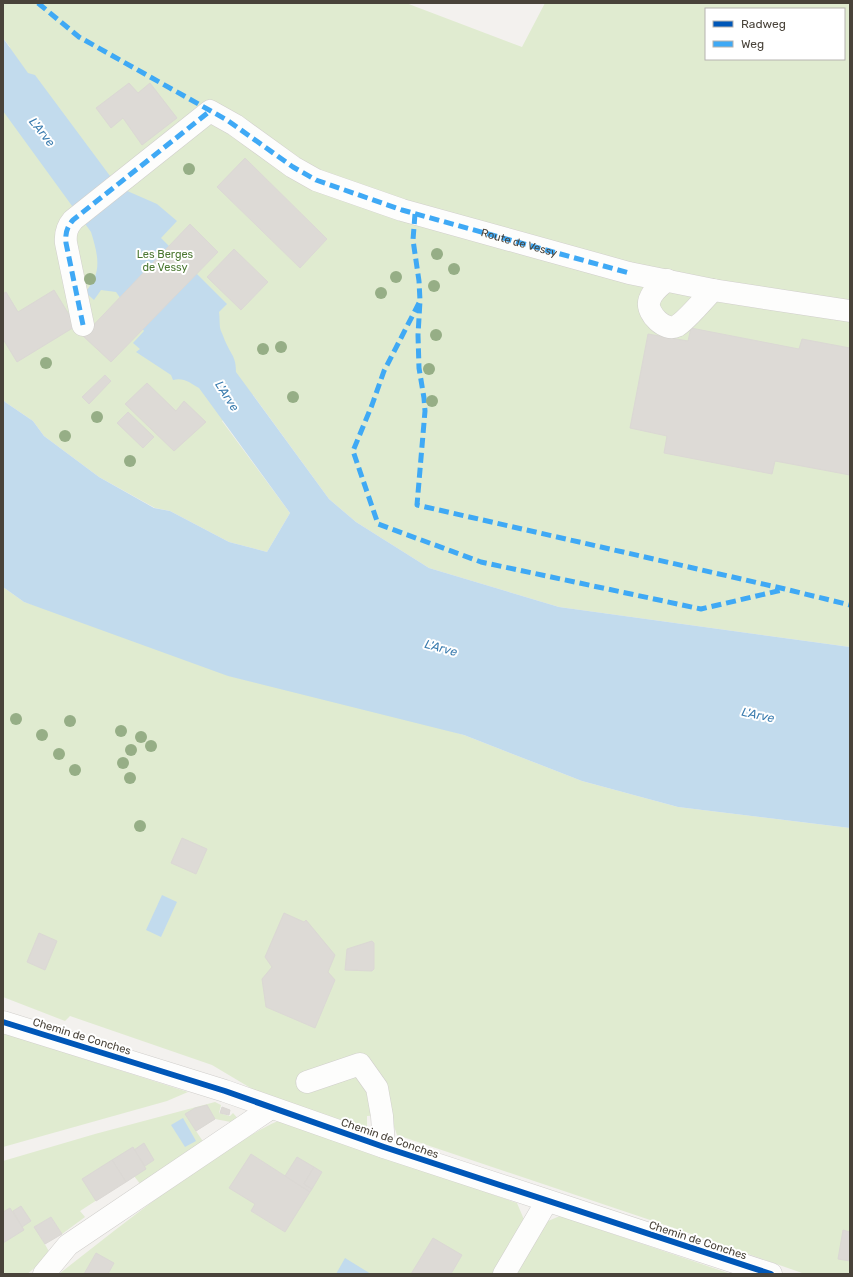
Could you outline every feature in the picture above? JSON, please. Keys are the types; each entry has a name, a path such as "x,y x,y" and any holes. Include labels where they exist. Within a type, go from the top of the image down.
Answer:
{"street":[{"name":"Route de Vessy","path":"84,325 65,238 69,226 79,215 210,111 235,125 304,174 328,186 415,214 629,273 713,290 850,311"},
{"path":"667,280 655,290 649,301 650,312 657,321 669,327 677,326 713,290"},
{"name":"Chemin de Conches","path":"3,1022 218,1089 384,1147 771,1274"},
{"path":"307,1082 360,1064 377,1088 382,1116 384,1147"},
{"path":"44,1274 68,1245 271,1108"},
{"path":"504,1274 547,1201"}],"green space":[{"name":"Les Berges de Vessy","path":"3,3 406,3 522,47 545,3 850,3 850,647 559,607 429,568 356,522 329,499 253,395 222,421 290,513 267,552 229,542 170,511 155,508 99,477 44,436 33,421 5,402 3,399 3,61 10,47 3,38"},
{"path":"3,587 24,602 464,735 582,781 678,807 850,828 850,1274 805,1274 671,1227 397,1135 390,1115 367,1116 367,1131 254,1090 212,1065 70,1016 65,1021 3,997"},
{"path":"3,1033 188,1092 167,1101 3,1147"},
{"path":"215,1102 221,1105 219,1113 230,1116 233,1113 239,1120 236,1123 215,1119 196,1131 204,1143 141,1185 134,1176 80,1211 85,1217 62,1234 51,1217 35,1227 51,1255 27,1274 3,1274 3,1161 95,1134"},
{"path":"278,1121 517,1203 525,1222 493,1274 59,1274 175,1185 246,1138"},
{"path":"560,1216 731,1274 516,1274 548,1221"}],"water":[{"name":"L'Arve","path":"3,38 28,73 35,75 113,180 125,190 157,204 177,221 161,238 227,304 219,312 220,327 225,342 234,360 236,372 329,499 356,522 429,568 559,607 850,647 850,828 678,807 582,781 464,735 228,676 24,602 3,587 3,399 5,402 33,421 44,436 99,477 154,508 170,511 229,542 267,552 290,513 199,388 184,380 173,380 171,375 136,352 140,349 133,343 144,331 116,292 101,290 94,300 85,292 95,278 97,271 96,248 91,232 3,111"},
{"path":"162,895 177,902 161,937 146,930"},
{"path":"183,1118 196,1141 185,1147 171,1125"},
{"path":"345,1258 371,1274 336,1274"}],"building":[{"path":"129,83 138,93 150,83 177,118 142,145 123,118 111,128 96,108"},
{"path":"245,158 327,239 300,268 217,187"},
{"path":"190,224 218,252 111,362 83,336"},
{"path":"234,249 268,282 241,310 207,277"},
{"path":"54,290 76,326 17,362 3,339 3,294 6,292 18,312"},
{"path":"691,328 799,349 802,339 850,348 850,475 775,461 772,474 664,453 667,436 630,428 648,334 688,341"},
{"path":"105,375 111,381 89,404 82,397"},
{"path":"147,383 176,411 184,401 206,422 174,451 125,404"},
{"path":"128,412 154,437 143,448 117,423"},
{"path":"182,838 207,849 196,874 171,863"},
{"path":"284,913 304,922 306,920 335,955 328,972 335,980 315,1028 266,1007 262,979 272,967 265,957"},
{"path":"39,933 57,941 45,970 27,962"},
{"path":"372,941 374,943 374,969 372,971 345,970 347,949"},
{"path":"207,1105 215,1119 196,1131 185,1114 195,1108"},
{"path":"222,1107 230,1110 229,1115 220,1113"},
{"path":"144,1143 154,1160 145,1166 134,1150"},
{"path":"133,1147 146,1169 126,1182 112,1160"},
{"path":"251,1154 310,1192 285,1232 251,1211 255,1204 229,1188"},
{"path":"297,1157 314,1167 304,1184 312,1189 310,1192 285,1176"},
{"path":"112,1160 126,1182 96,1201 82,1179"},
{"path":"314,1167 322,1172 312,1189 304,1184"},
{"path":"21,1206 31,1221 22,1227 13,1211"},
{"path":"10,1208 24,1230 3,1243 3,1212"},
{"path":"51,1217 62,1234 45,1244 34,1227"},
{"path":"843,1230 850,1232 850,1261 838,1259"},
{"path":"433,1238 462,1255 451,1274 411,1274"},
{"path":"96,1253 114,1263 108,1274 84,1274"}],"marked path":[{"path":"38,3 79,37 227,120 293,167 316,180 402,210 629,273"},
{"path":"83,325 66,243 66,233 69,225 73,220 210,111"},
{"path":"415,214 413,240 419,281 420,301 418,335 419,368 425,411 417,505 850,605"},
{"path":"419,303 384,371 353,451 378,524 481,562 701,609 782,590"}],"cycle path":[{"path":"3,1022 225,1091 384,1147 771,1274"}]}
